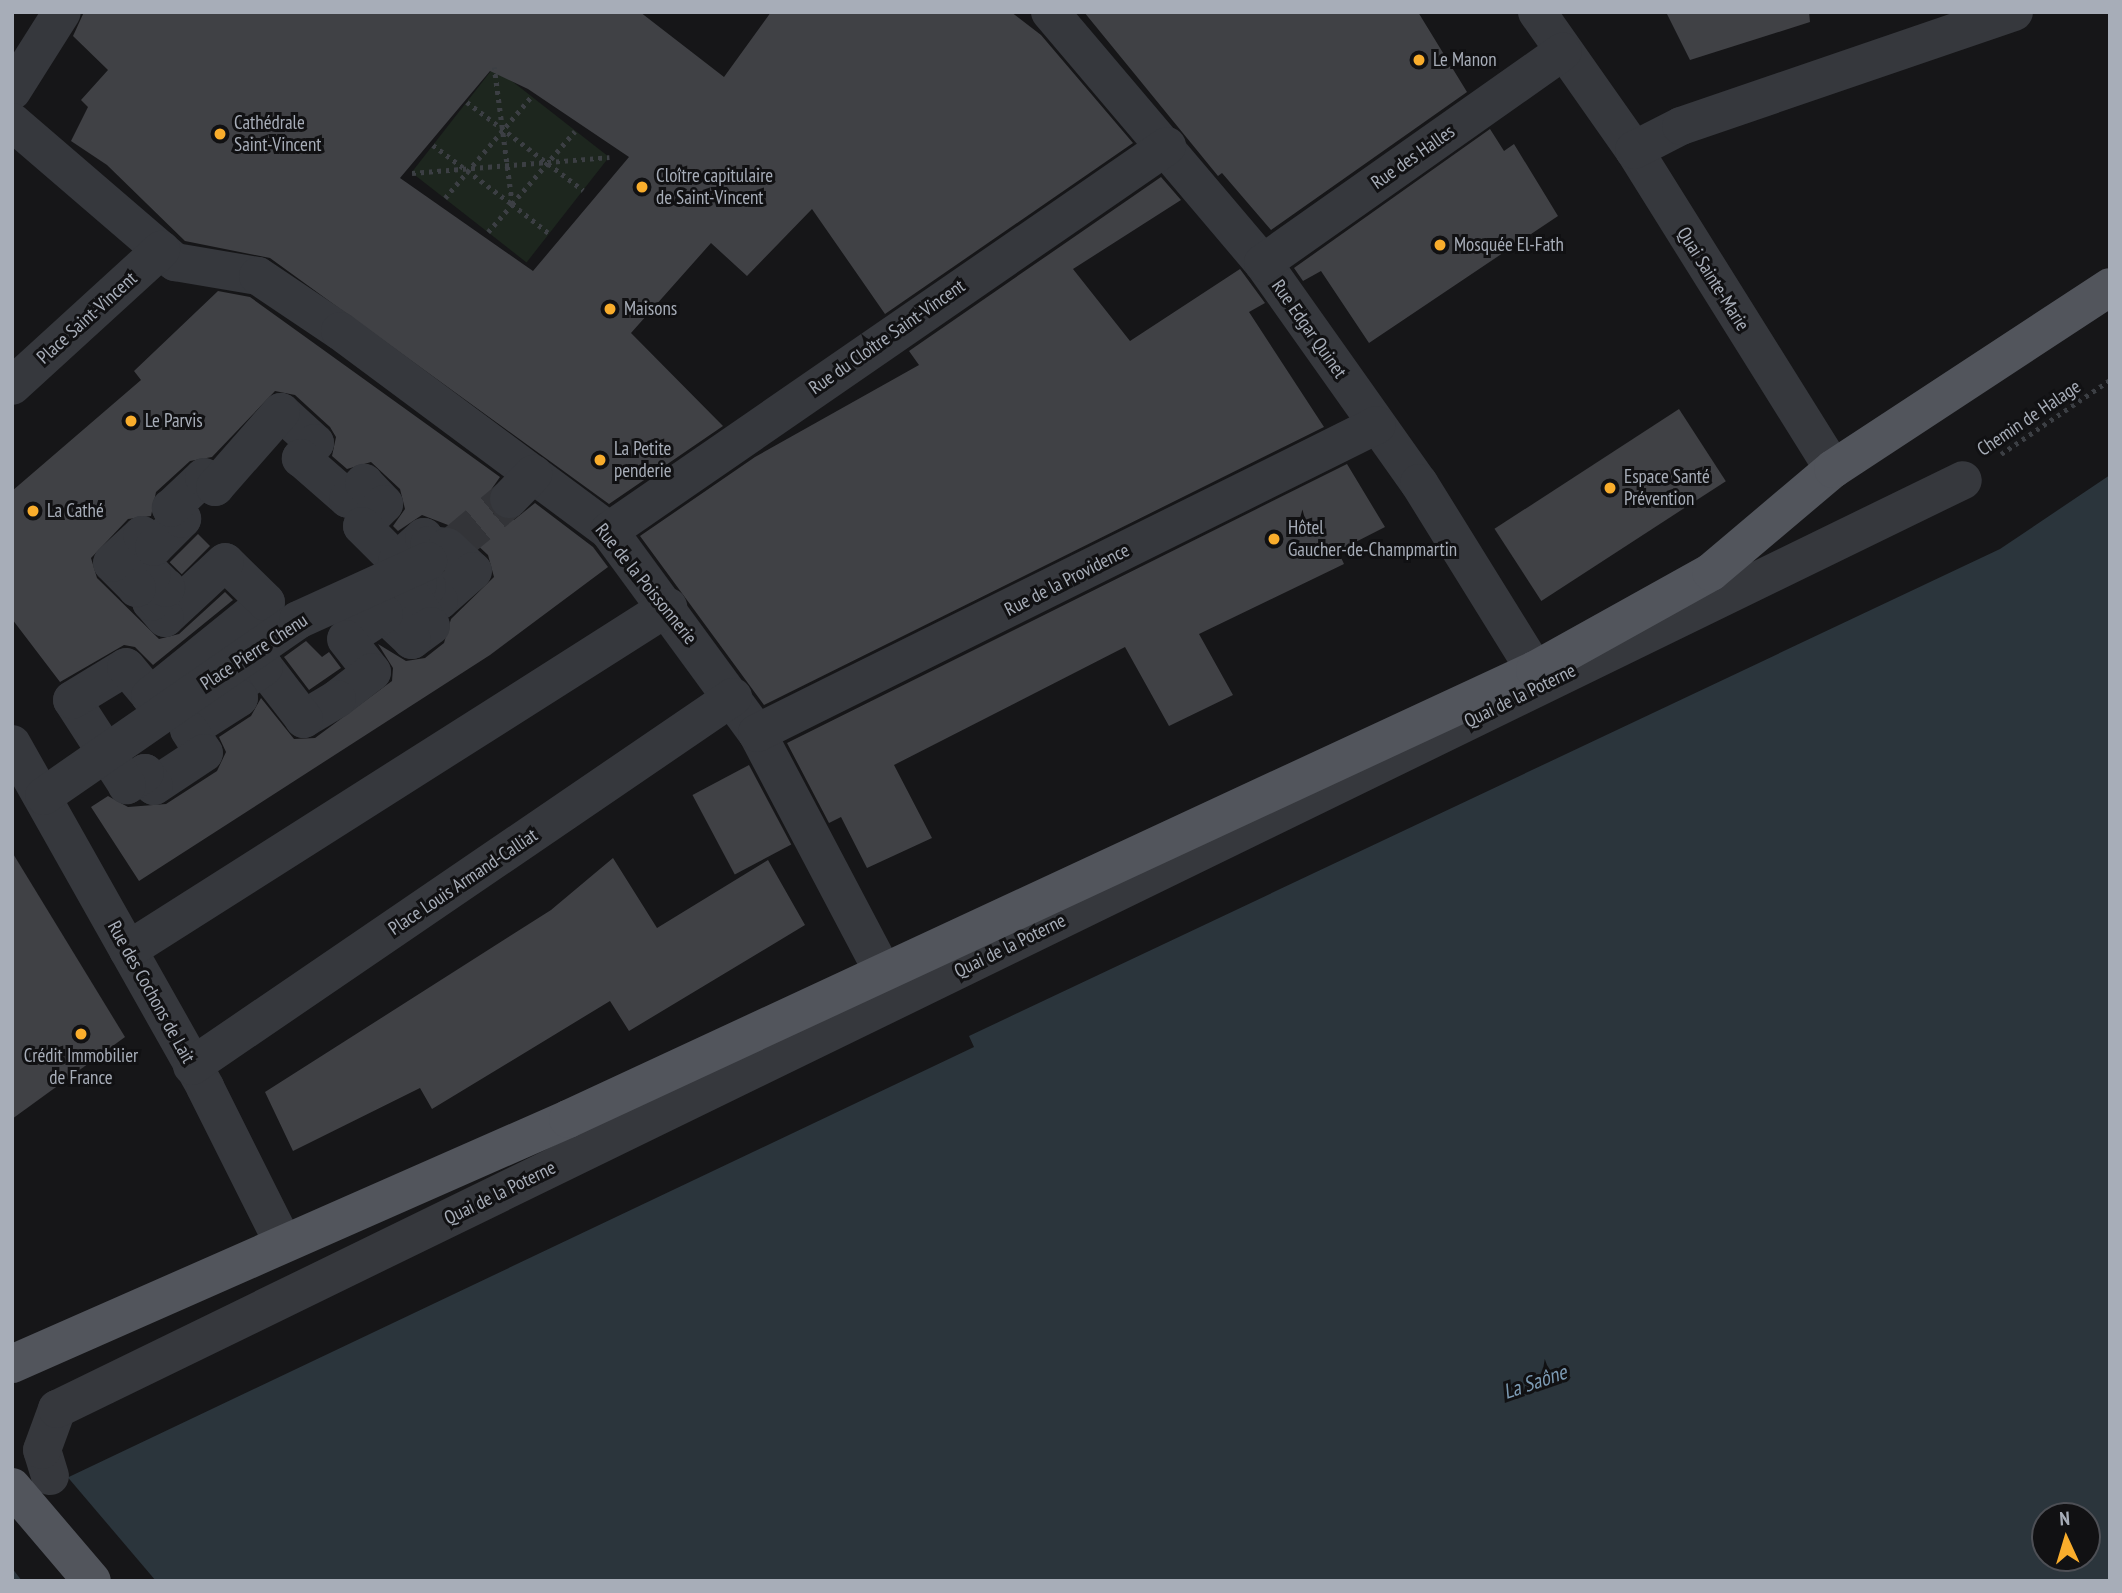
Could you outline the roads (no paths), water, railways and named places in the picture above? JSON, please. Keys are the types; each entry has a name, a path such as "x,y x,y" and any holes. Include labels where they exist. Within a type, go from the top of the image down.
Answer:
{"main road":[{"path":"1833,469 2110,287"},
{"name":"Quai de la Poterne","path":"12,1364 569,1119 1535,670 1710,572 1833,469"},
{"path":"12,1487 92,1581"}],"street":[{"path":"12,91 62,12"},
{"name":"Rue Edgar Quinet","path":"1050,12 1167,146 1263,263 1377,425 1535,670"},
{"name":"Quai Sainte-Marie","path":"1537,12 1634,150 1833,469"},
{"path":"1634,150 1681,126 2014,12"},
{"name":"Rue des Halles","path":"1263,263 1563,51"},
{"path":"20,127 161,250"},
{"name":"Rue du Cloître Saint-Vincent","path":"609,531 1167,146"},
{"name":"Rue de la Poissonnerie","path":"161,250 175,262 258,276 521,486 567,496 609,531 668,607 757,733 883,972"},
{"name":"Place Saint-Vincent","path":"12,386 161,250"},
{"name":"Place Pierre Chenu","path":"281,412 315,443 301,458 348,499 364,483 384,504 362,526 397,561 424,537 429,545 449,549 473,571 439,601 428,587 418,584 409,592 431,626 412,640 384,614 346,639 372,673 304,719 264,667 232,688 239,698 189,730 204,753 154,786 145,773 127,785 108,755 72,700 126,667 150,696 266,601 225,562 165,618 151,602 166,588 152,574 137,588 112,563 142,535 154,547 182,519 171,508 204,477 215,487 281,412"},
{"name":"Rue de la Providence","path":"757,733 1377,425"},
{"name":"Quai de la Poterne","path":"46,1463 57,1409 1963,480"},
{"name":"Place Pierre Chenu","path":"44,796 108,755 298,620 449,549"},
{"path":"128,950 668,607"},
{"name":"Place Louis Armand-Calliat","path":"192,1066 733,697"},
{"name":"Rue des Cochons de Lait","path":"12,744 44,796 192,1066 283,1243"}],"water":[{"name":"La Saône","path":"2110,475 2110,1581 12,1581 12,1504 974,1047 969,1036 2000,549"}],"tunnel":[{"path":"449,549 509,499"}],"place":[{"name":"Le Manon","path":"1419,60"},
{"name":"Cathédrale Saint-Vincent","path":"220,134"},
{"name":"Cloître capitulaire de Saint-Vincent","path":"642,187"},
{"name":"Mosquée El-Fath","path":"1440,245"},
{"name":"Maisons","path":"610,309"},
{"name":"Le Parvis","path":"131,421"},
{"name":"La Petite penderie","path":"600,460"},
{"name":"Espace Santé Prévention","path":"1610,488"},
{"name":"La Cathé","path":"33,511"},
{"name":"Hôtel Gaucher-de-Champmartin","path":"1274,539"},
{"name":"Crédit Immobilier de France","path":"81,1034"}]}
